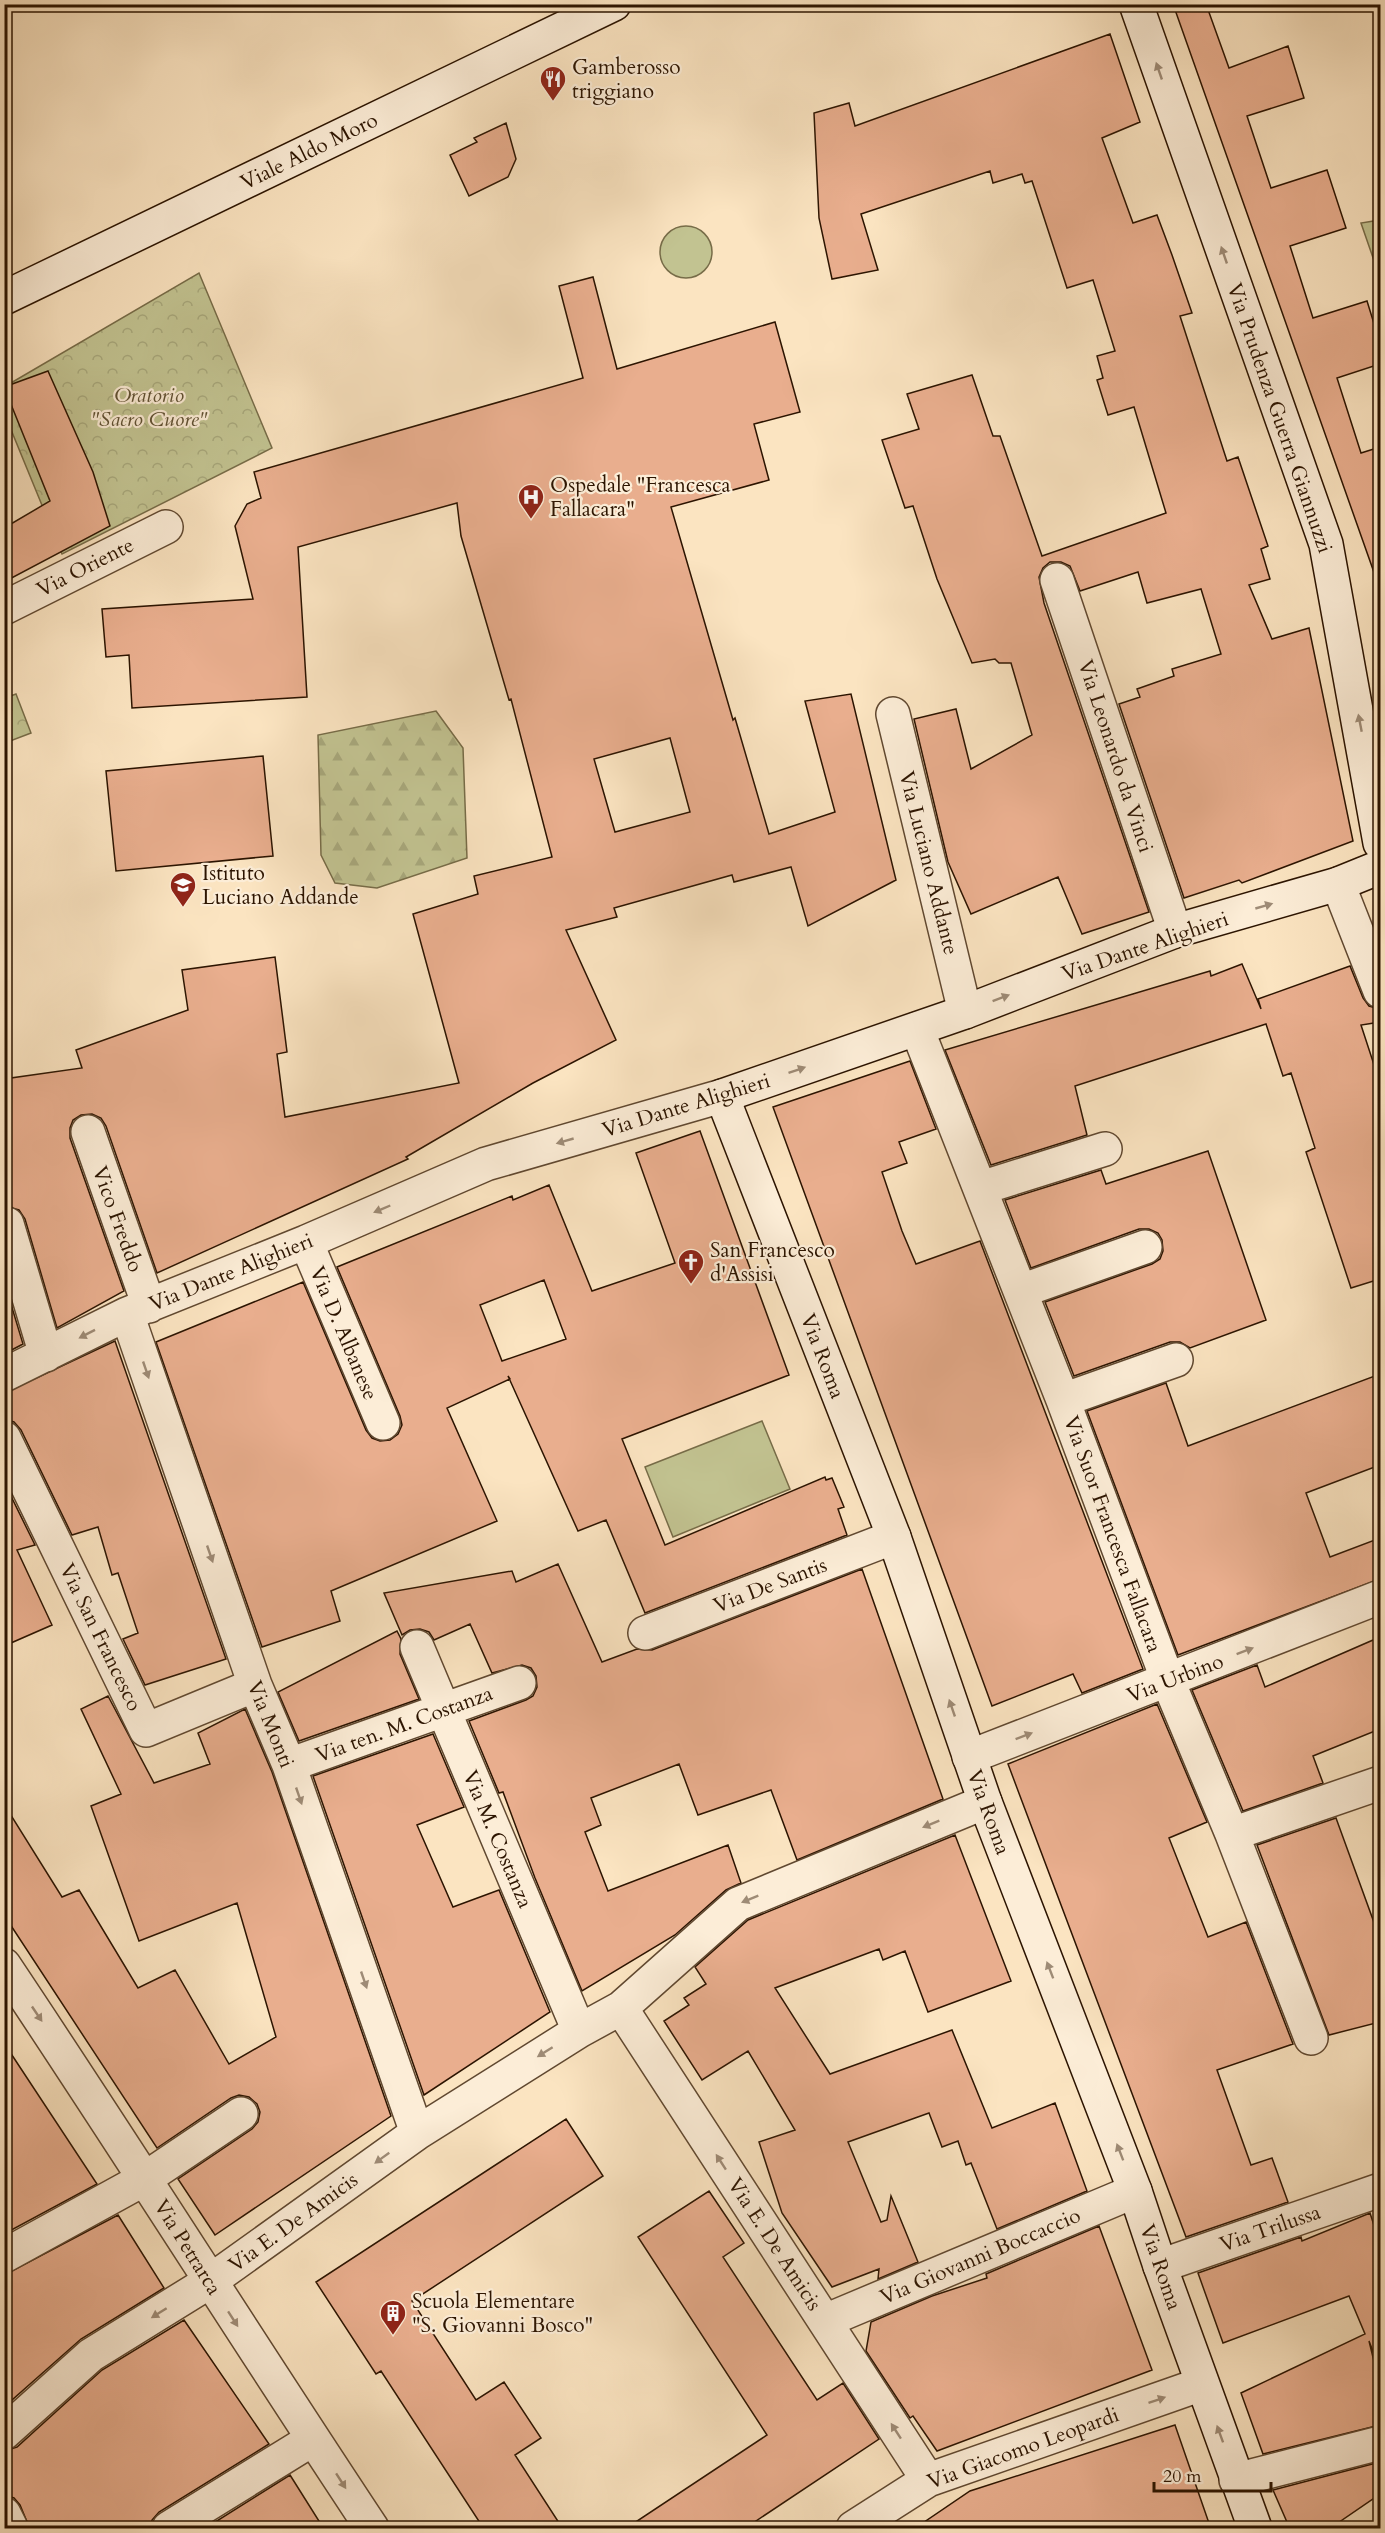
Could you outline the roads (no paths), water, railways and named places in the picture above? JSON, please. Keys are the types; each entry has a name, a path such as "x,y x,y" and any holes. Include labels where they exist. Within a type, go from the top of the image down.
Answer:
{"street":[{"name":"Viale Aldo Moro","path":"4,298 614,4"},
{"name":"Via Prudenza Guerra Giannuzzi","path":"1136,4 1326,544 1380,843"},
{"name":"Via Oriente","path":"4,608 166,527"},
{"name":"Via Leonardo da Vinci","path":"1058,580 1175,931"},
{"name":"Via Luciano Addante","path":"893,714 965,1012"},
{"name":"Via Dante Alighieri","path":"4,1375 138,1310 306,1242 486,1164 722,1096 965,1012 1175,931 1338,884 1380,867"},
{"path":"1338,884 1380,991"},
{"name":"Via Suor Francesca Fallacara","path":"917,1029 1063,1400 1168,1681 1232,1834 1311,2038"},
{"name":"Via Roma","path":"722,1096 894,1538 985,1802 1135,2191 1255,2529"},
{"name":"Vico Freddo","path":"88,1132 138,1310"},
{"path":"981,1188 1105,1149"},
{"path":"7,1224 46,1355"},
{"name":"Via D. Albanese","path":"306,1242 382,1423"},
{"path":"1021,1291 1145,1247"},
{"name":"Via Monti","path":"138,1310 255,1685 289,1765 417,2133"},
{"path":"1063,1400 1176,1360"},
{"name":"Via San Francesco","path":"4,1438 146,1730 255,1685"},
{"name":"Via De Santis","path":"645,1634 894,1538"},
{"name":"Via Urbino","path":"969,1757 1380,1597"},
{"name":"Via M. Costanza","path":"417,1647 579,2031"},
{"name":"Via ten. M. Costanza","path":"289,1765 519,1683"},
{"path":"1232,1834 1380,1783"},
{"name":"Via E. De Amicis","path":"4,2433 92,2355 209,2282 417,2133 579,2031 621,2008 738,1904 985,1802"},
{"name":"Via Petrarca","path":"4,1965 146,2178 209,2282 372,2529"},
{"name":"Via E. De Amicis","path":"621,2008 928,2480"},
{"path":"4,2256 146,2178 241,2114"},
{"name":"Via Trilussa","path":"1160,2266 1380,2190"},
{"name":"Via Giovanni Boccaccio","path":"825,2321 1135,2191"},
{"name":"Via Giacomo Leopardi","path":"854,2529 928,2480 1202,2384"},
{"path":"169,2529 313,2439"},
{"path":"1236,2480 1380,2443"},
{"path":"4,2514 11,2529"}],"place":[{"name":"Gamberosso triggiano","path":"553,102"},
{"name":"Ospedale \"Francesca Fallacara\"","path":"531,520"},
{"name":"Istituto Luciano Addande","path":"183,908"},
{"name":"San Francesco d'Assisi","path":"691,1285"},
{"name":"Scuola Elementare \"S. Giovanni Bosco\"","path":"393,2336"}],"park label":[{"name":"Oratorio \"Sacro Cuore\"","path":"149,407"}]}
